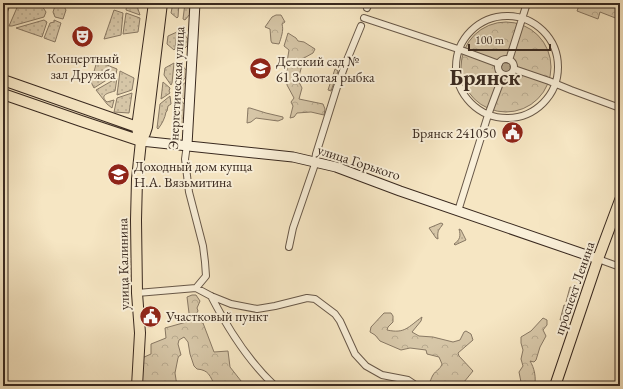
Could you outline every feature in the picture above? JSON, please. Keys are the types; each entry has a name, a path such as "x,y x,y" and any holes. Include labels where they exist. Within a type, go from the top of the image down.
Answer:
{"main road":[{"name":"улица Калинина","path":"141,141 137,126 154,3"},
{"name":"улица Калинина","path":"137,386 140,333 137,293 137,179 141,141 147,128 162,3"},
{"path":"3,80 137,126"},
{"name":"улица Горького","path":"3,94 141,141"},
{"name":"проспект Ленина","path":"557,386 598,260 620,200"}],"street":[{"path":"3,14 7,3"},
{"name":"Энергетическая улица","path":"195,3 185,159 189,192 206,262 206,276 196,288"},
{"path":"509,60 527,3"},
{"path":"506,15 522,17 538,25 550,38 557,54 558,71 556,84 544,102 530,113 514,118 488,115 468,101 459,86 455,70 455,62 459,48 464,39 475,26 489,18 506,15"},
{"path":"364,18 459,48 499,64"},
{"path":"289,247 293,228 314,167 314,162 337,87 361,26"},
{"path":"503,60 509,60 514,64 513,72 508,75 503,75 499,71 499,64 503,60"},
{"path":"514,69 620,108"},
{"path":"458,211 488,115 503,75"},
{"name":"улица Горького","path":"141,141 293,157 336,167 620,267"},
{"path":"137,293 196,288 211,296 232,304 257,309 307,298 315,298 335,314 340,321 355,354 366,366 382,375 408,380 417,386"},
{"path":"211,296 220,313 246,353 267,379 275,386"}],"green space":[{"path":"19,3 40,3 46,12 44,17 9,26"},
{"path":"56,3 62,3 66,10 63,19 55,17 53,12"},
{"path":"127,3 132,3 135,6 136,3 140,15 126,10"},
{"path":"173,3 179,3 177,18 171,13"},
{"path":"185,3 190,3 190,14 185,20 183,19"},
{"path":"580,3 620,3 620,26 616,25 618,19 600,12 598,19 577,11"},
{"path":"114,10 123,13 121,35 104,39"},
{"path":"126,13 140,18 138,32 123,34"},
{"path":"281,15 285,22 282,24 283,26 279,44 272,43 270,29 265,27 272,17"},
{"path":"44,20 47,22 42,37 16,28"},
{"path":"54,20 61,23 55,42 44,38 50,23 54,22"},
{"path":"506,22 523,25 538,35 548,50 551,67 548,84 538,99 523,109 506,112 489,109 474,99 464,84 461,67 464,50 474,35 489,25"},
{"path":"177,32 174,50 167,44 168,36"},
{"path":"182,32 188,39 188,45 182,51 180,50"},
{"path":"288,33 298,41 304,42 315,49 313,53 304,58 299,76 299,82 302,88 299,99 323,104 325,109 324,115 311,112 297,113 294,117 290,118 293,106 291,102 294,98 287,85 287,62 289,50 284,46"},
{"path":"97,61 117,69 116,74 94,88 91,82"},
{"path":"179,62 187,71 186,77 179,85 177,84"},
{"path":"174,63 171,85 164,75 165,68"},
{"path":"335,69 338,71 331,91 328,90"},
{"path":"120,71 134,78 132,90 117,95"},
{"path":"117,78 115,91 104,96 107,102 114,100 112,108 96,90"},
{"path":"163,82 170,88 170,93 161,99"},
{"path":"186,82 185,100 178,93 178,88"},
{"path":"132,93 129,113 114,112 117,98"},
{"path":"170,96 171,104 168,106 164,119 158,129 160,104"},
{"path":"177,96 185,105 183,130 180,126 177,107 175,104 175,98"},
{"path":"248,108 283,117 283,119 278,121 256,118 247,123"},
{"path":"441,223 443,224 438,232 438,239 429,228"},
{"path":"459,229 466,240 455,245 454,244 460,238"},
{"path":"570,287 577,289 572,304 566,302"},
{"path":"196,295 200,301 197,308 198,311 196,314 196,321 203,323 214,352 228,351 230,367 245,386 215,386 207,372 197,369 194,366 188,342 184,337 179,340 178,344 181,355 178,358 175,373 177,386 142,386 142,358 151,354 151,344 166,338 165,328 190,321 187,297"},
{"path":"564,305 571,307 566,322 560,320"},
{"path":"384,313 391,313 393,316 393,322 387,330 398,331 406,329 422,317 421,321 412,332 419,336 433,337 453,342 460,340 466,331 471,334 473,340 458,353 473,371 464,382 465,386 429,386 428,384 432,376 442,364 439,357 427,354 426,350 410,348 401,350 380,341 370,332 371,327"},
{"path":"543,318 547,320 547,325 543,330 546,336 540,347 536,360 534,362 530,361 533,366 535,380 534,386 529,386 521,382 519,372 523,366 521,359 523,350 521,337 531,331"}],"water":[{"path":"504,63 508,63 510,67 508,71 504,71 502,69 502,65"}],"place":[{"name":"Концертный зал Дружба","path":"83,36"},
{"name":"Детский сад № 61 Золотая рыбка","path":"261,69"},
{"name":"Брянск 241050","path":"512,133"},
{"name":"Доходный дом купца Н.А. Вязьмитина","path":"118,174"},
{"name":"Участковый пункт","path":"151,316"}],"district":[{"name":"Брянск","path":"485,77"}]}
